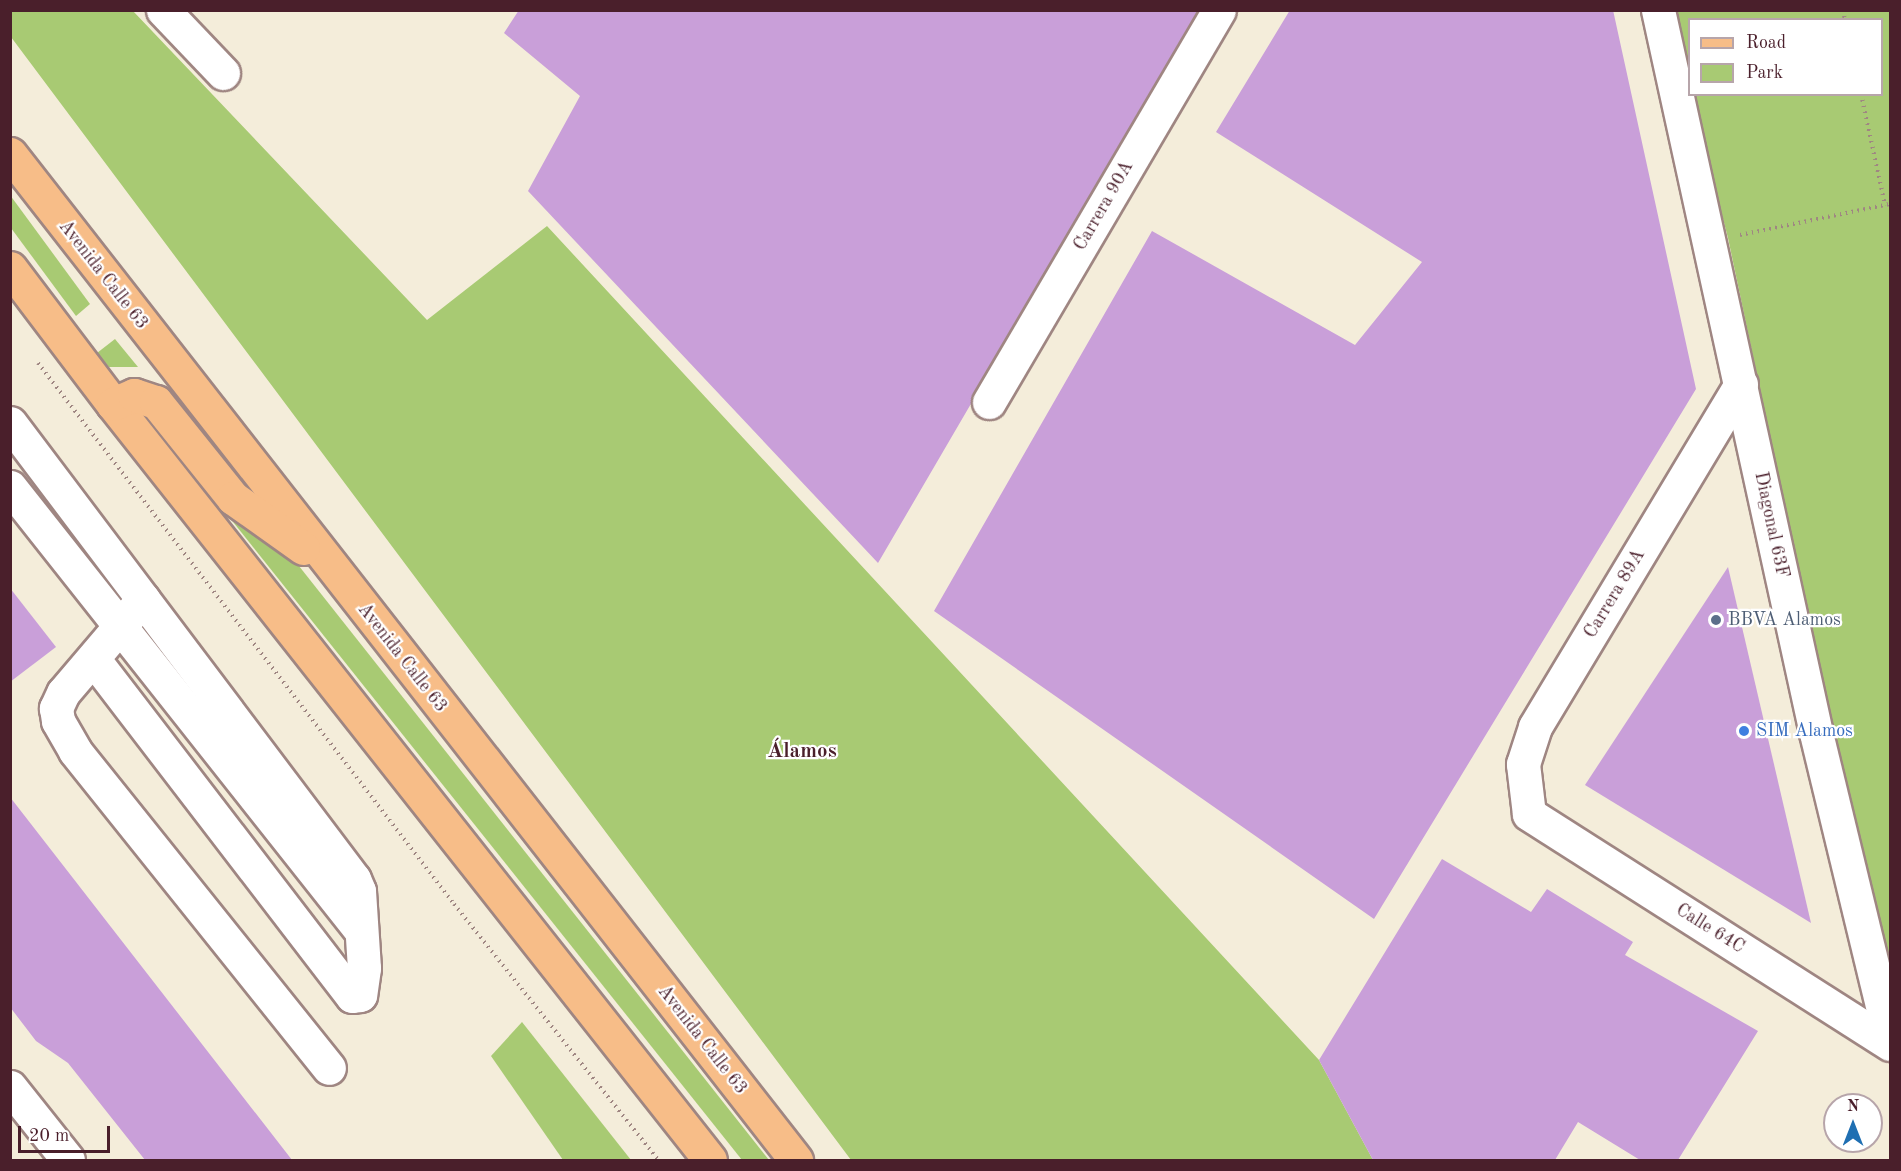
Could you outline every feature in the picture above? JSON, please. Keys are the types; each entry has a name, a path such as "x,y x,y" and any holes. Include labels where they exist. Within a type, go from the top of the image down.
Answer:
{"main road":[{"name":"Avenida Calle 63","path":"10,154 796,1161"},
{"path":"10,268 113,404 710,1161"},
{"path":"113,404 134,395 156,402 233,498 334,570"}],"street":[{"path":"163,10 223,73"},
{"name":"Carrera 90A","path":"989,402 1219,10"},
{"name":"Diagonal 63F","path":"1658,10 1816,733 1890,1039"},
{"name":"Carrera 89A","path":"1529,814 1523,764 1535,727 1741,384"},
{"path":"10,423 354,879 359,891 363,988 360,995 354,998 93,659"},
{"path":"10,487 361,931"},
{"path":"143,599 122,628 59,699 57,715 64,731 329,1068"},
{"name":"Calle 64C","path":"1529,814 1890,1044"},
{"path":"10,1087 68,1161"}],"path":[{"path":"1710,241 1888,204 1861,96"},
{"path":"36,359 454,904 658,1161"}],"green space":[{"path":"11,10 133,11 427,320 547,226 1319,1060 1373,1160 851,1160 11,37"},
{"path":"1670,11 1890,11 1890,971 1808,616 1728,238 1691,96 1883,96 1883,18 1688,18 1688,83"},
{"path":"10,195 90,304 76,316 11,228"},
{"path":"115,339 138,367 109,367 97,353"},
{"path":"147,414 280,542 769,1160 742,1160"},
{"path":"522,1022 631,1160 563,1160 491,1056"}],"building":[{"path":"519,10 1201,10 878,563 528,191 580,96 504,33"},
{"path":"1290,10 1613,10 1696,389 1374,919 934,611 1152,231 1355,345 1422,262 1216,132"},
{"path":"1728,567 1811,923 1585,785"},
{"path":"10,588 56,647 10,682"},
{"path":"10,797 292,1160 145,1160 68,1063 36,1041 10,1007"},
{"path":"1442,859 1531,912 1547,889 1633,942 1625,955 1758,1031 1678,1160 1640,1160 1578,1122 1555,1160 1373,1160 1319,1060"}],"place":[{"name":"BBVA Alamos","path":"1716,620"},
{"name":"SIM Alamos","path":"1744,731"}],"district":[{"name":"Álamos","path":"802,752"}]}
